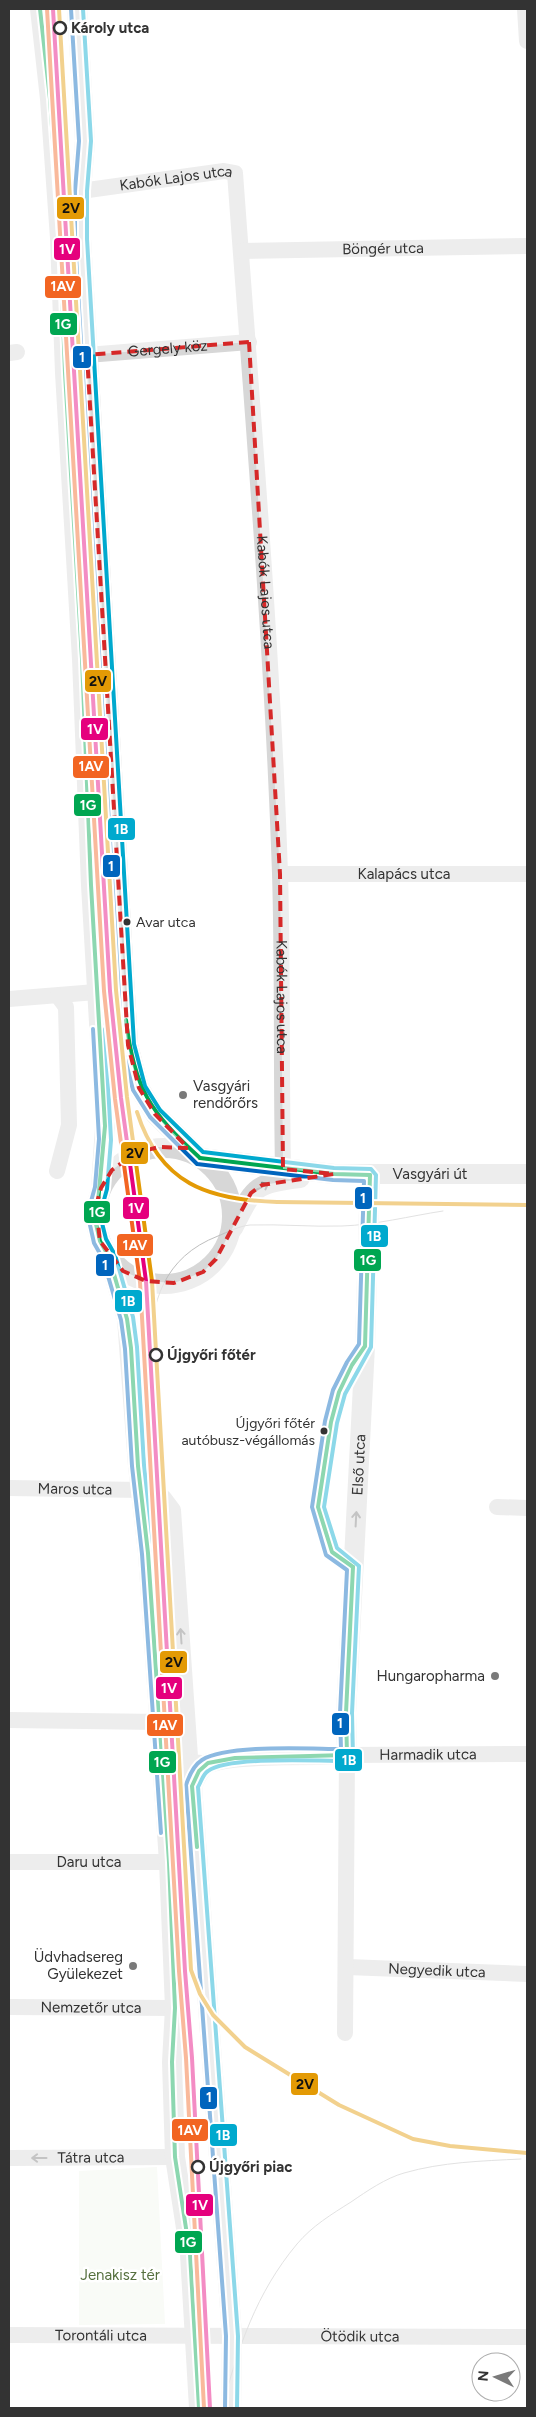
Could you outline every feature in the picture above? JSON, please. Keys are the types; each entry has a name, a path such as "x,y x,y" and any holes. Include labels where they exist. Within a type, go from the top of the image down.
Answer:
{"street":[{"path":"40,9 50,99 60,238 66,383 82,659 92,994 105,1126 101,1188 96,1206 96,1224 100,1241 109,1257 127,1319 138,1466 142,1490 169,1862 175,2008 172,2062 175,2157 190,2254 199,2408"},
{"path":"77,9 85,141 81,191 81,239 128,1045 139,1088 155,1114 200,1158 213,1168 228,1193 232,1218 227,1241 216,1260 203,1272 187,1280 162,1284 146,1281 123,1271 109,1257"},
{"path":"525,9 527,41"},
{"name":"Kabók Lajos utca","path":"81,191 224,171 235,174 249,342 270,660 280,874 284,1169"},
{"name":"Böngér utca","path":"241,251 527,246"},
{"name":"Gergely köz","path":"87,355 249,342"},
{"name":"Kalapács utca","path":"280,874 527,874"},
{"path":"9,999 92,994"},
{"path":"57,1171 69,1125 66,1007 58,996"},
{"path":"101,1188 112,1170 135,1153 146,1150 174,1148 200,1158"},
{"name":"Vasgyári út","path":"200,1158 334,1174 527,1174"},
{"name":"Vasgyári út","path":"227,1241 245,1203 251,1194 262,1185 276,1180 334,1174"},
{"name":"Első utca","path":"347,1755 346,1713 365,1346 370,1175"},
{"name":"Maros utca","path":"9,1488 142,1490"},
{"path":"142,1490 164,1498 173,1510 200,1763 199,1771 192,1786 232,2336 231,2408"},
{"path":"497,1507 527,1508"},
{"path":"9,1720 160,1722"},
{"path":"162,1746 172,1757 200,1763"},
{"name":"Harmadik utca","path":"200,1763 235,1758 527,1754"},
{"path":"345,2033 347,1967 347,1755"},
{"name":"Daru utca","path":"9,1862 169,1862"},
{"name":"Negyedik utca","path":"347,1967 527,1974"},
{"name":"Nemzetőr utca","path":"9,2007 175,2008"},
{"name":"Tátra utca","path":"9,2158 175,2157"},
{"name":"Torontáli utca","path":"9,2335 194,2336"},
{"name":"Ötödik utca","path":"194,2336 527,2337"}],"highlighted area":[{"path":"249,342 280,874 283,1169 334,1174 262,1185 251,1193 216,1259 203,1272 174,1283 146,1281 123,1271 100,1241 96,1206 101,1188 112,1170 135,1153 159,1147 188,1148 155,1114 139,1088 128,1045 87,355"}],"green space":[{"name":"Jenakisz tér","path":"157,2167 165,2324 79,2325 79,2171"}],"tram line":[{"path":"150,1356 153,1317 157,1300 164,1284 173,1269 185,1256 200,1245 218,1236 250,1225 354,1225 443,1211"},
{"path":"222,2408 242,2343 259,2302 270,2282 297,2244 316,2226 377,2185 404,2173 447,2164 521,2159"}],"transit line":[{"name":"1G","path":"40,9 50,99 60,238 65,373 82,659 91,885 105,1126 96,1224 100,1241 109,1257 127,1319 131,1348 138,1466 148,1553 169,1862 175,2008 172,2062 175,2157 190,2254 199,2408"},
{"name":"1AV","path":"47,9 104,991 115,1099 140,1282 179,1971 186,2058 204,2408"},
{"name":"1V","path":"53,9 110,991 121,1098 146,1281 185,1971 192,2058 210,2408"},
{"name":"2V","path":"59,9 116,990 127,1097 152,1281 191,1970 200,1994 213,2015 245,2047 339,2105 413,2139 450,2146 527,2153"},
{"name":"1","path":"71,9 79,141 75,191 75,239 122,1047 133,1090 150,1117 197,1164 333,1180 364,1181 359,1344 347,1362 333,1390 325,1421 312,1507 326,1555 347,1570 340,1713 341,1749 249,1749 214,1755 202,1760 197,1765 190,1774 186,1785 226,2336 225,2408"},
{"name":"1B","path":"83,9 91,141 87,191 87,239 134,1044 145,1086 160,1110 203,1152 334,1168 371,1169 376,1175 371,1347 345,1394 337,1423 324,1507 337,1548 359,1566 352,1713 353,1757 348,1761 275,1760 234,1763 219,1766 206,1772 198,1787 238,2336 237,2408"},
{"name":"1G","path":"126,1020 134,1064 147,1098 168,1127 200,1158"},
{"name":"1","path":"93,1029 99,1139 95,1187 90,1205 90,1225 94,1243 103,1259 121,1320 125,1349 132,1466 142,1554 161,1833"},
{"name":"1B","path":"105,1029 111,1140 107,1189 102,1207 102,1223 106,1239 115,1255 133,1317 137,1347 144,1465 154,1553 173,1833"},
{"name":"2V","path":"137,1112 147,1136 159,1156 173,1172 208,1192 252,1201 527,1205"},
{"name":"1G","path":"200,1158 334,1174 370,1175"},
{"name":"1G","path":"365,1346 370,1175"},
{"name":"1G","path":"353,1567 332,1552 318,1507 331,1422 339,1392 352,1365 365,1346"},
{"name":"1G","path":"347,1755 346,1713 353,1567"},
{"name":"1G","path":"197,1847 192,1786 199,1771 208,1763 235,1758 347,1755"}],"place":[{"name":"Károly utca","path":"60,28"},
{"name":"Avar utca","path":"127,922"},
{"name":"Vasgyári rendőrőrs","path":"183,1095"},
{"name":"Újgyőri főtér","path":"156,1355"},
{"name":"Újgyőri főtér autóbusz-végállomás","path":"324,1431"},
{"name":"Hungaropharma","path":"495,1676"},
{"name":"Üdvhadsereg Gyülekezet","path":"133,1966"},
{"name":"Újgyőri piac","path":"198,2167"}]}
